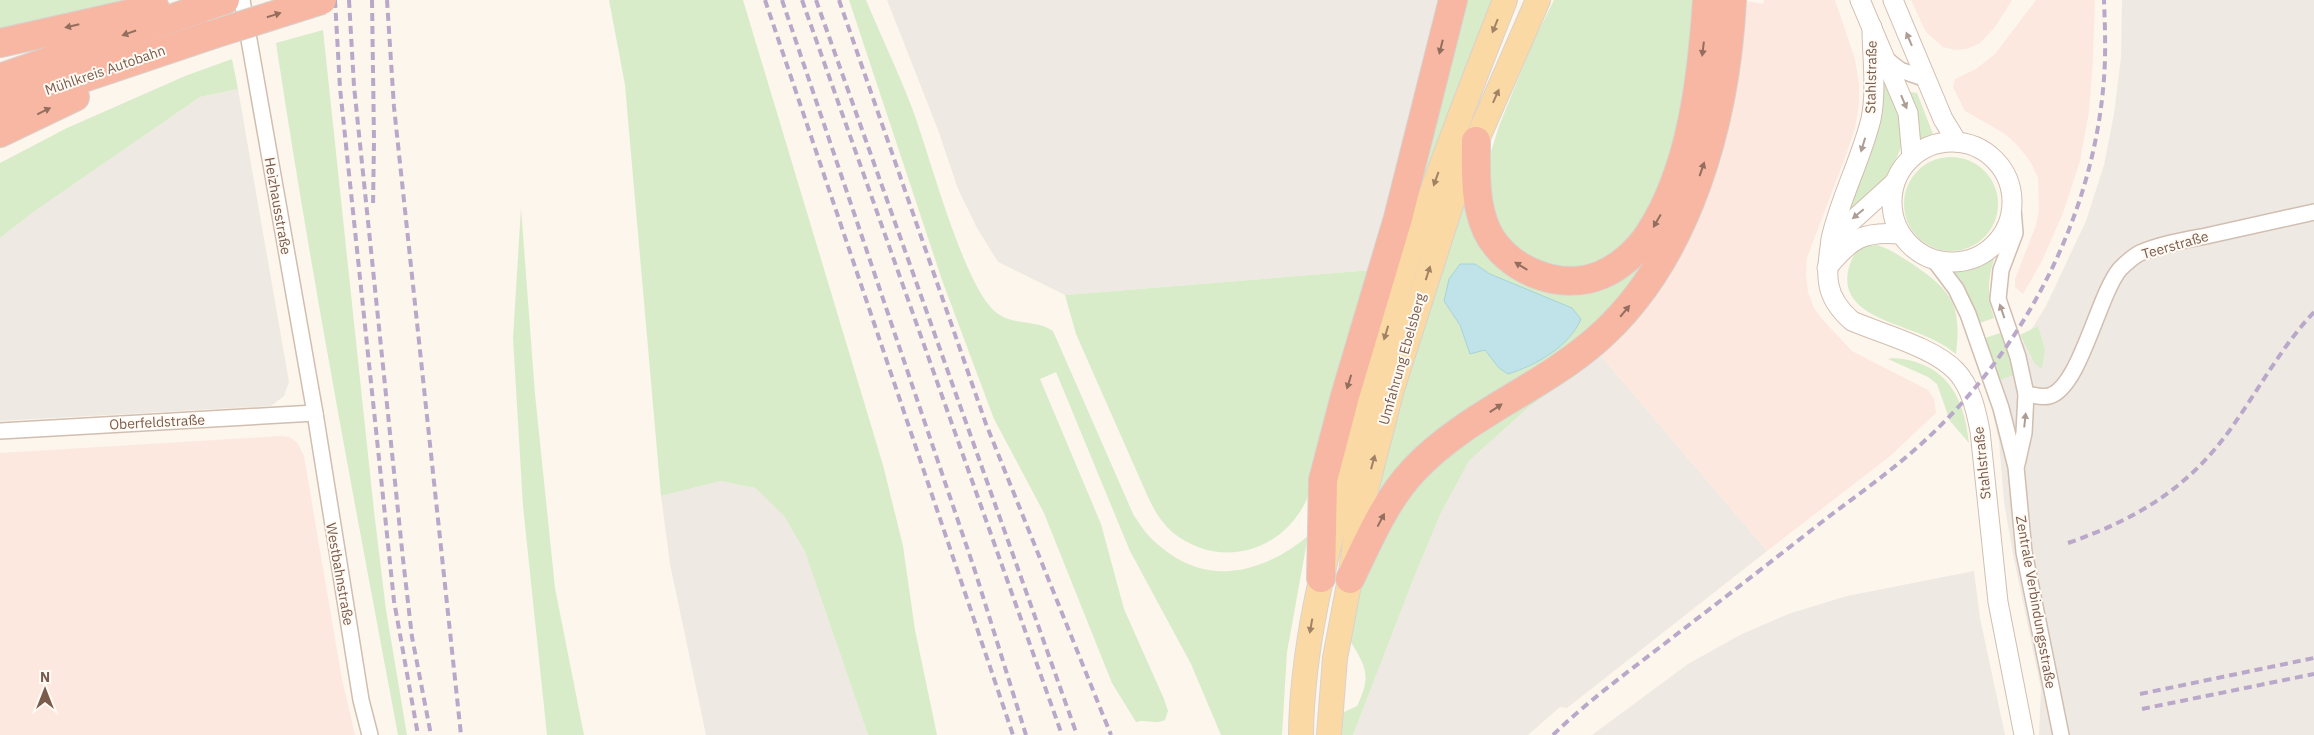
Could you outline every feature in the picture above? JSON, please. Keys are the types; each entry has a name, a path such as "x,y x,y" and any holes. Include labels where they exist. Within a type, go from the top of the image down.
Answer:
{"highway":[{"name":"Mühlkreis Autobahn","path":"0,106 322,0"},
{"path":"1321,578 1323,480 1345,396 1398,218 1453,0"},
{"path":"1476,141 1477,191 1480,213 1487,232 1516,264 1534,274 1555,280 1578,280 1600,276 1618,266 1634,252 1648,235 1661,214 1675,178 1688,137 1698,92 1707,0"},
{"path":"1350,579 1388,507 1412,472 1446,440 1567,364 1595,341 1621,315 1650,280 1696,187 1712,138 1724,90 1730,47 1732,0"},
{"name":"Mühlkreis Autobahn","path":"0,78 207,2"},
{"path":"0,43 207,2"},
{"path":"0,133 104,85 184,44"}],"main road":[{"name":"Umfahrung Ebelsberg","path":"1301,735 1303,688 1311,626 1321,578 1372,381 1408,262 1438,175 1505,0"},
{"name":"Umfahrung Ebelsberg","path":"1329,735 1335,658 1350,579 1358,521 1392,389 1458,183 1538,0"}],"street":[{"name":"Heizhausstraße","path":"242,0 315,412"},
{"name":"Stahlstraße","path":"1860,0 1908,113 1912,157"},
{"path":"1893,0 1943,119 1957,142"},
{"name":"Stahlstraße","path":"1872,27 1873,86 1871,118 1860,156 1840,205 1831,240 1827,268 1830,291 1842,312 1852,321 1938,357 1956,370 1972,400 1980,431 1998,602 2024,735"},
{"path":"1884,58 1900,70 1926,79"},
{"path":"1831,240 1895,182 1912,157 1930,146 1957,142 1977,147 1996,160 2006,174 2012,193 2015,233 2001,270 1998,299 2020,365 2026,394 2024,433 2016,468"},
{"path":"1895,182 1892,206 1900,234 1919,253 1935,261 1952,263 1974,259 1990,250 2005,231 2013,208"},
{"name":"Teerstraße","path":"2026,394 2049,396 2063,385 2086,347 2109,285 2121,268 2138,253 2176,242 2314,212"},
{"path":"1827,268 1855,240 1869,234 1900,234"},
{"path":"1935,261 1956,289 1968,314 2001,408 2016,468"},
{"name":"Oberfeldstraße","path":"0,431 315,412"},
{"name":"Westbahnstraße","path":"315,412 361,700 370,735"},
{"name":"Zentrale Verbindungsstraße","path":"2016,468 2024,552 2061,735"}],"shaded area":[{"path":"887,0 1442,0 1372,270 1065,295 998,262 977,228 958,189 938,130"},
{"path":"1742,0 1763,4 1764,0 1835,0 1855,59 1859,84 1859,105 1855,128 1846,155 1807,258 1808,292 1814,308 1822,319 1852,351 1928,390 1934,399 1936,413 1889,457 1767,551 1596,350"},
{"path":"1911,0 2012,0 1995,27 1979,44 1966,49 1955,50 1943,47 1926,32"},
{"path":"2036,0 2095,0 2093,60 2089,112 2080,161 2063,213 2042,261 2023,294 2015,287 2015,279 2036,225 2039,210 2038,178 2030,161 2017,145 2005,134 1965,111 1953,87 1955,79 1976,69 1995,54"},
{"path":"2122,0 2314,0 2314,735 2039,735 2041,689 2013,554 2004,502 1999,441 1989,397 2046,306 2086,221 2104,165 2114,114 2121,57"},
{"path":"238,89 289,382 284,396 271,406 0,421 0,238 32,213 200,97"},
{"path":"1601,356 1767,551 1567,708 1560,707 1528,735 1353,735 1441,513 1469,461 1530,406"},
{"path":"289,437 297,442 304,456 341,674 355,735 0,735 0,453"},
{"path":"721,481 755,488 784,516 805,552 868,735 706,735 670,564 661,496"},
{"path":"1974,571 1980,618 2005,735 1592,735 1688,664 1740,635 1788,614 1847,596"}],"green space":[{"path":"0,0 146,0 0,30"},
{"path":"609,0 743,0 883,465 903,546 915,630 937,735 868,735 805,552 784,516 755,488 721,481 661,496 625,85"},
{"path":"849,0 866,0 912,108 960,249 972,277 985,299 997,313 1011,320 1039,325 1053,331 1134,516 1148,535 1172,555 1191,565 1211,570 1231,571 1251,568 1270,560 1289,550 1308,536 1287,652 1282,735 1221,735 1191,664 1130,551 1056,372 1040,379 1101,524 1124,609 1168,711 1165,720 1136,722 1112,683 1044,513 994,419 942,280"},
{"path":"1461,0 1496,0 1394,272"},
{"path":"1554,0 1698,0 1693,76 1659,199 1614,257 1587,268 1553,269 1507,246 1487,204 1489,158 1499,126 1533,42"},
{"path":"323,30 374,511 386,610 407,735 398,735 319,303 276,43"},
{"path":"232,59 238,89 200,97 32,213 0,238 0,163 67,128 185,76"},
{"path":"1880,62 1898,107 1902,126 1902,142 1896,158 1880,184 1867,198 1846,214"},
{"path":"1910,92 1917,93 1933,134 1919,140 1918,118"},
{"path":"1951,157 1969,160 1984,171 1995,186 1998,204 1995,222 1984,237 1969,248 1951,251 1933,248 1918,237 1907,222 1904,204 1907,186 1918,171 1933,160"},
{"path":"1469,176 1471,216 1559,288 1657,237 1643,272 1572,346 1477,405 1358,551 1388,434","holes":["1475,264 1490,274 1559,347 1526,368 1508,374 1499,368 1485,350 1470,354 1460,325 1444,301"]},
{"path":"521,208 535,394 555,588 584,735 547,735 523,506 513,338"},
{"path":"1877,245 1911,263 1945,291 1955,310 1957,322 1956,354 1931,339 1875,316 1854,300 1848,289 1847,275 1852,259 1856,252 1862,248"},
{"path":"1996,253 1989,286 1991,310 1994,318 1977,324 1959,281 1951,270 1966,268"},
{"path":"1372,270 1307,499 1296,517 1282,532 1266,543 1248,550 1229,552 1209,550 1190,544 1172,532 1158,516 1148,497 1076,334 1065,295"},
{"path":"2038,326 2045,350 2042,369 2035,364 2020,335"},
{"path":"2003,332 2019,373 1998,381 1982,339"},
{"path":"1596,350 1601,356 1530,406 1469,461 1441,513 1353,735 1338,735 1340,714 1357,706 1366,679 1363,664 1349,639 1358,594 1372,553 1392,515 1447,448"},
{"path":"1894,358 1927,366 1949,384 1957,396 1962,410 1969,443 1950,421 1937,384 1928,377 1888,359"}],"water":[{"path":"1460,264 1475,264 1490,274 1572,308 1581,319 1576,329 1569,338 1550,354 1529,366 1508,374 1499,368 1485,350 1470,354 1460,325 1444,301 1449,279"}],"railway":[{"path":"335,0 340,88 394,601 418,735"},
{"path":"349,0 354,86 403,559 412,637 431,735"},
{"path":"372,0 373,207"},
{"path":"387,0 394,107 461,735"},
{"path":"765,0 1013,735"},
{"path":"782,0 975,571 1026,735"},
{"path":"802,0 1062,735"},
{"path":"816,0 1077,735"},
{"path":"839,0 986,424 1111,735"},
{"path":"1553,735 1614,683 1901,462 1950,416 1985,375 2017,331 2044,284 2067,235 2085,183 2097,131 2104,78 2104,0"},
{"path":"2068,543 2093,534 2139,512 2160,499 2198,467 2232,427 2281,353 2314,312"},
{"path":"2140,694 2314,658"},
{"path":"2142,709 2314,674"}]}
